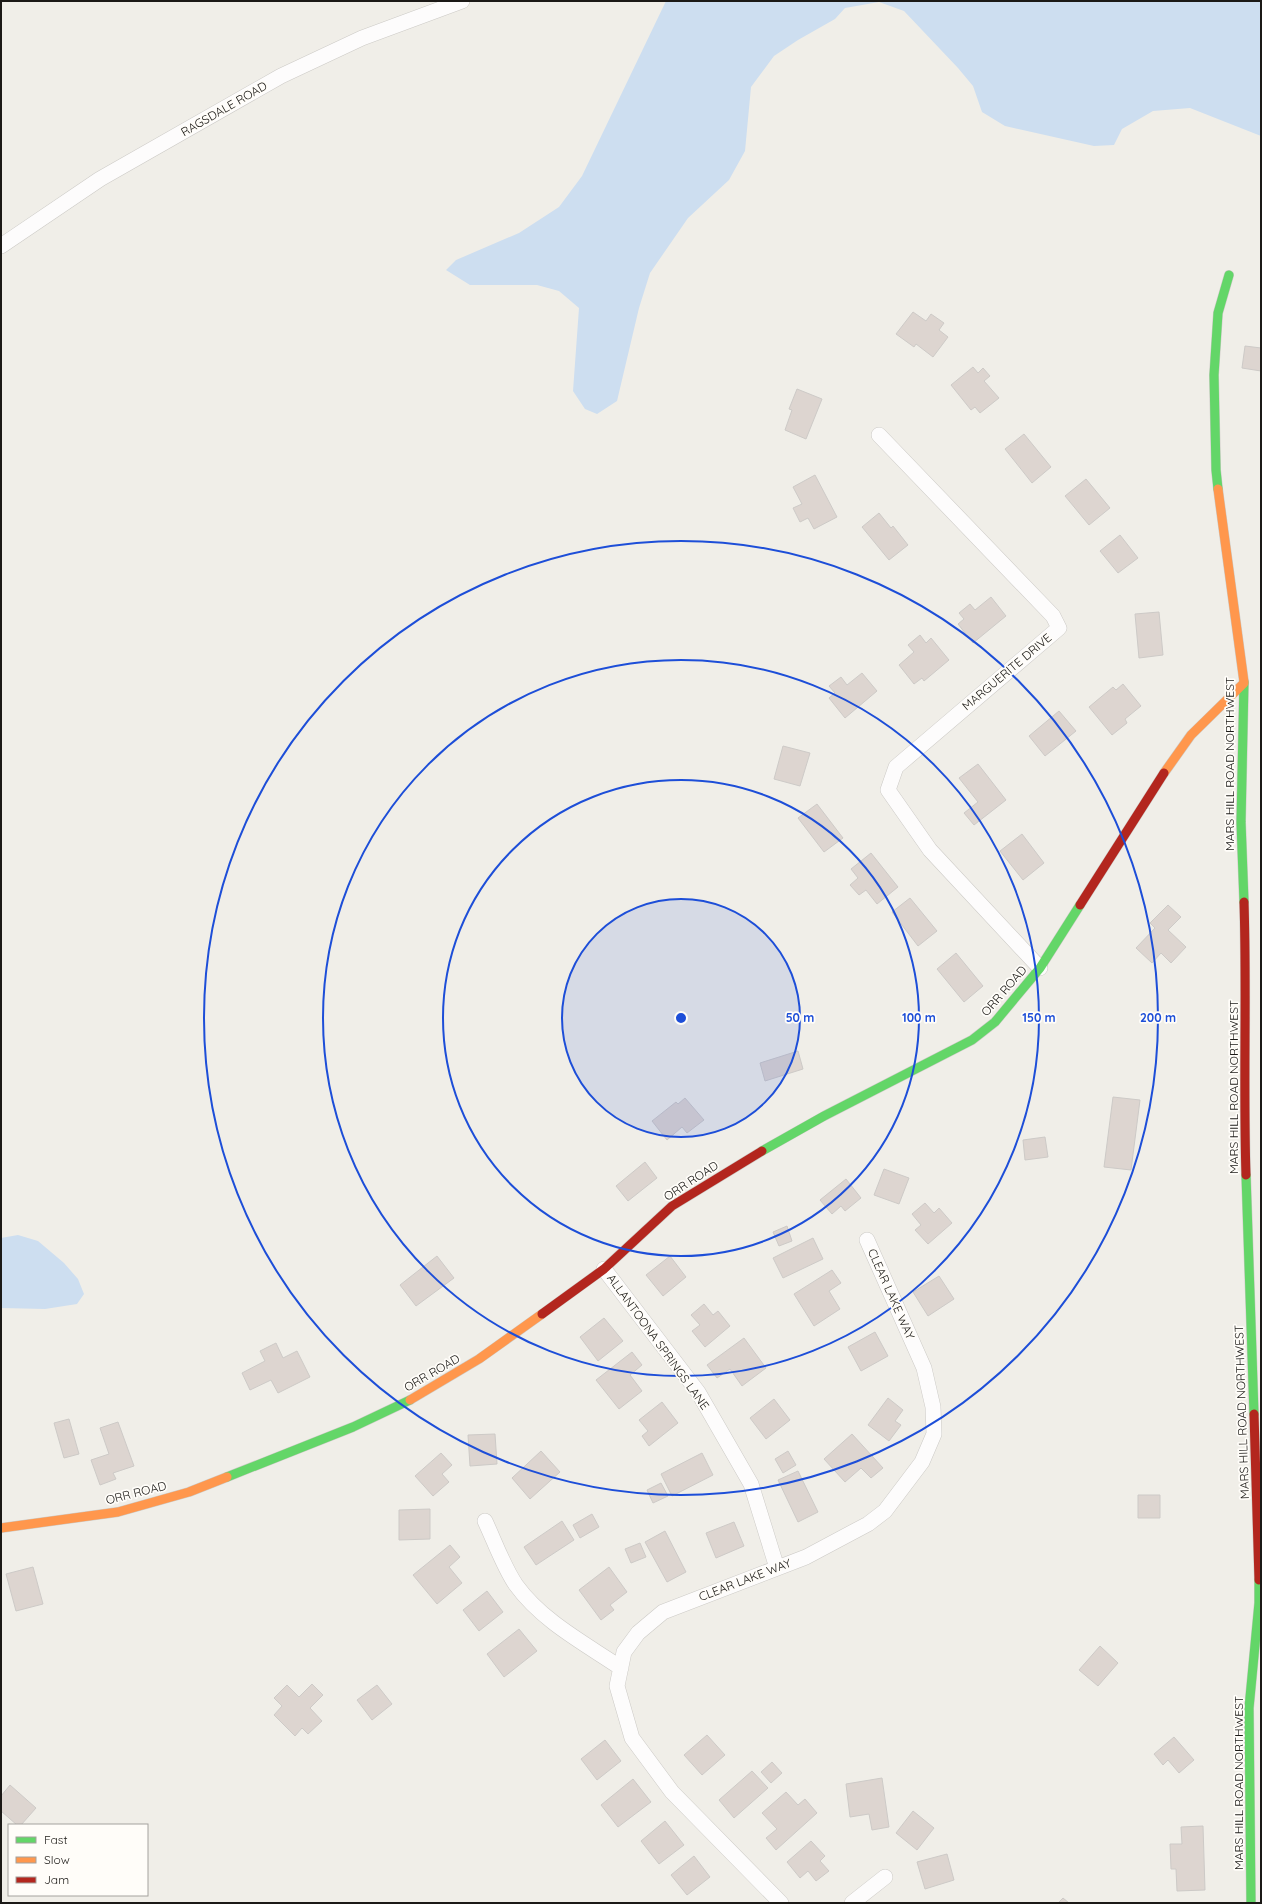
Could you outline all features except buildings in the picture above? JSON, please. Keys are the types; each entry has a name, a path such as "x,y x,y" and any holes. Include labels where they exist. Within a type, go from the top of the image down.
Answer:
{"street":[{"name":"RAGSDALE ROAD","path":"1,246 100,179 281,76 362,38 462,1"},
{"name":"MARS HILL ROAD NORTHWEST","path":"1229,275 1218,313 1215,360 1216,470 1244,683 1241,822 1246,961 1244,1126 1259,1559 1259,1603 1249,1708 1251,1903"},
{"name":"MARGUERITE DRIVE","path":"879,435 1053,616 1059,628 896,767 888,790 930,850 1040,968"},
{"name":"ORR ROAD","path":"1,1528 118,1512 189,1492 353,1427 414,1398 479,1359 604,1269 678,1202 824,1116 972,1040 994,1022 1040,968 1158,782 1183,747 1192,735 1244,683"},
{"name":"CLEAR LAKE WAY","path":"781,1903 672,1792 632,1738 617,1686 624,1652 638,1632 663,1612 813,1553 868,1524 885,1511 922,1462 934,1434 933,1407 924,1368 868,1240"},
{"name":"ALLANTOONA SPRINGS LANE","path":"604,1269 698,1392 744,1471 751,1484 777,1568"},
{"path":"485,1522 515,1584 535,1607 558,1626 621,1668"},
{"path":"852,1903 885,1877"}],"water":[{"path":"666,1 1261,1 1261,136 1190,108 1153,111 1122,129 1114,145 1094,146 1005,126 982,112 973,86 904,11 879,2 845,8 835,19 798,40 774,56 751,87 745,151 729,180 688,218 650,273 639,308 617,401 597,414 585,409 573,391 579,308 559,291 537,285 470,285 446,270 456,260 519,233 559,207 582,176"},
{"path":"18,1235 38,1241 64,1263 78,1279 84,1294 77,1304 45,1309 1,1308 1,1238"}],"traffic: fast":[{"path":"1218,489 1216,470 1214,375 1218,313 1229,275"},
{"path":"1244,682 1241,822 1244,902"},
{"path":"762,1151 824,1116 972,1040 995,1022 1040,968 1080,905"},
{"path":"1246,1175 1254,1414"},
{"path":"227,1477 353,1427 410,1400"},
{"path":"1251,1903 1249,1708 1259,1603 1259,1580"}],"traffic: slow":[{"path":"1218,489 1244,682"},
{"path":"1164,773 1191,735 1244,683"},
{"path":"410,1400 479,1359 542,1314"},
{"path":"1,1528 118,1512 189,1492 227,1477"}],"traffic: jam":[{"path":"1080,905 1164,773"},
{"path":"1244,902 1246,1175"},
{"path":"542,1314 604,1269 672,1206 762,1151"},
{"path":"1254,1414 1259,1580"}]}
